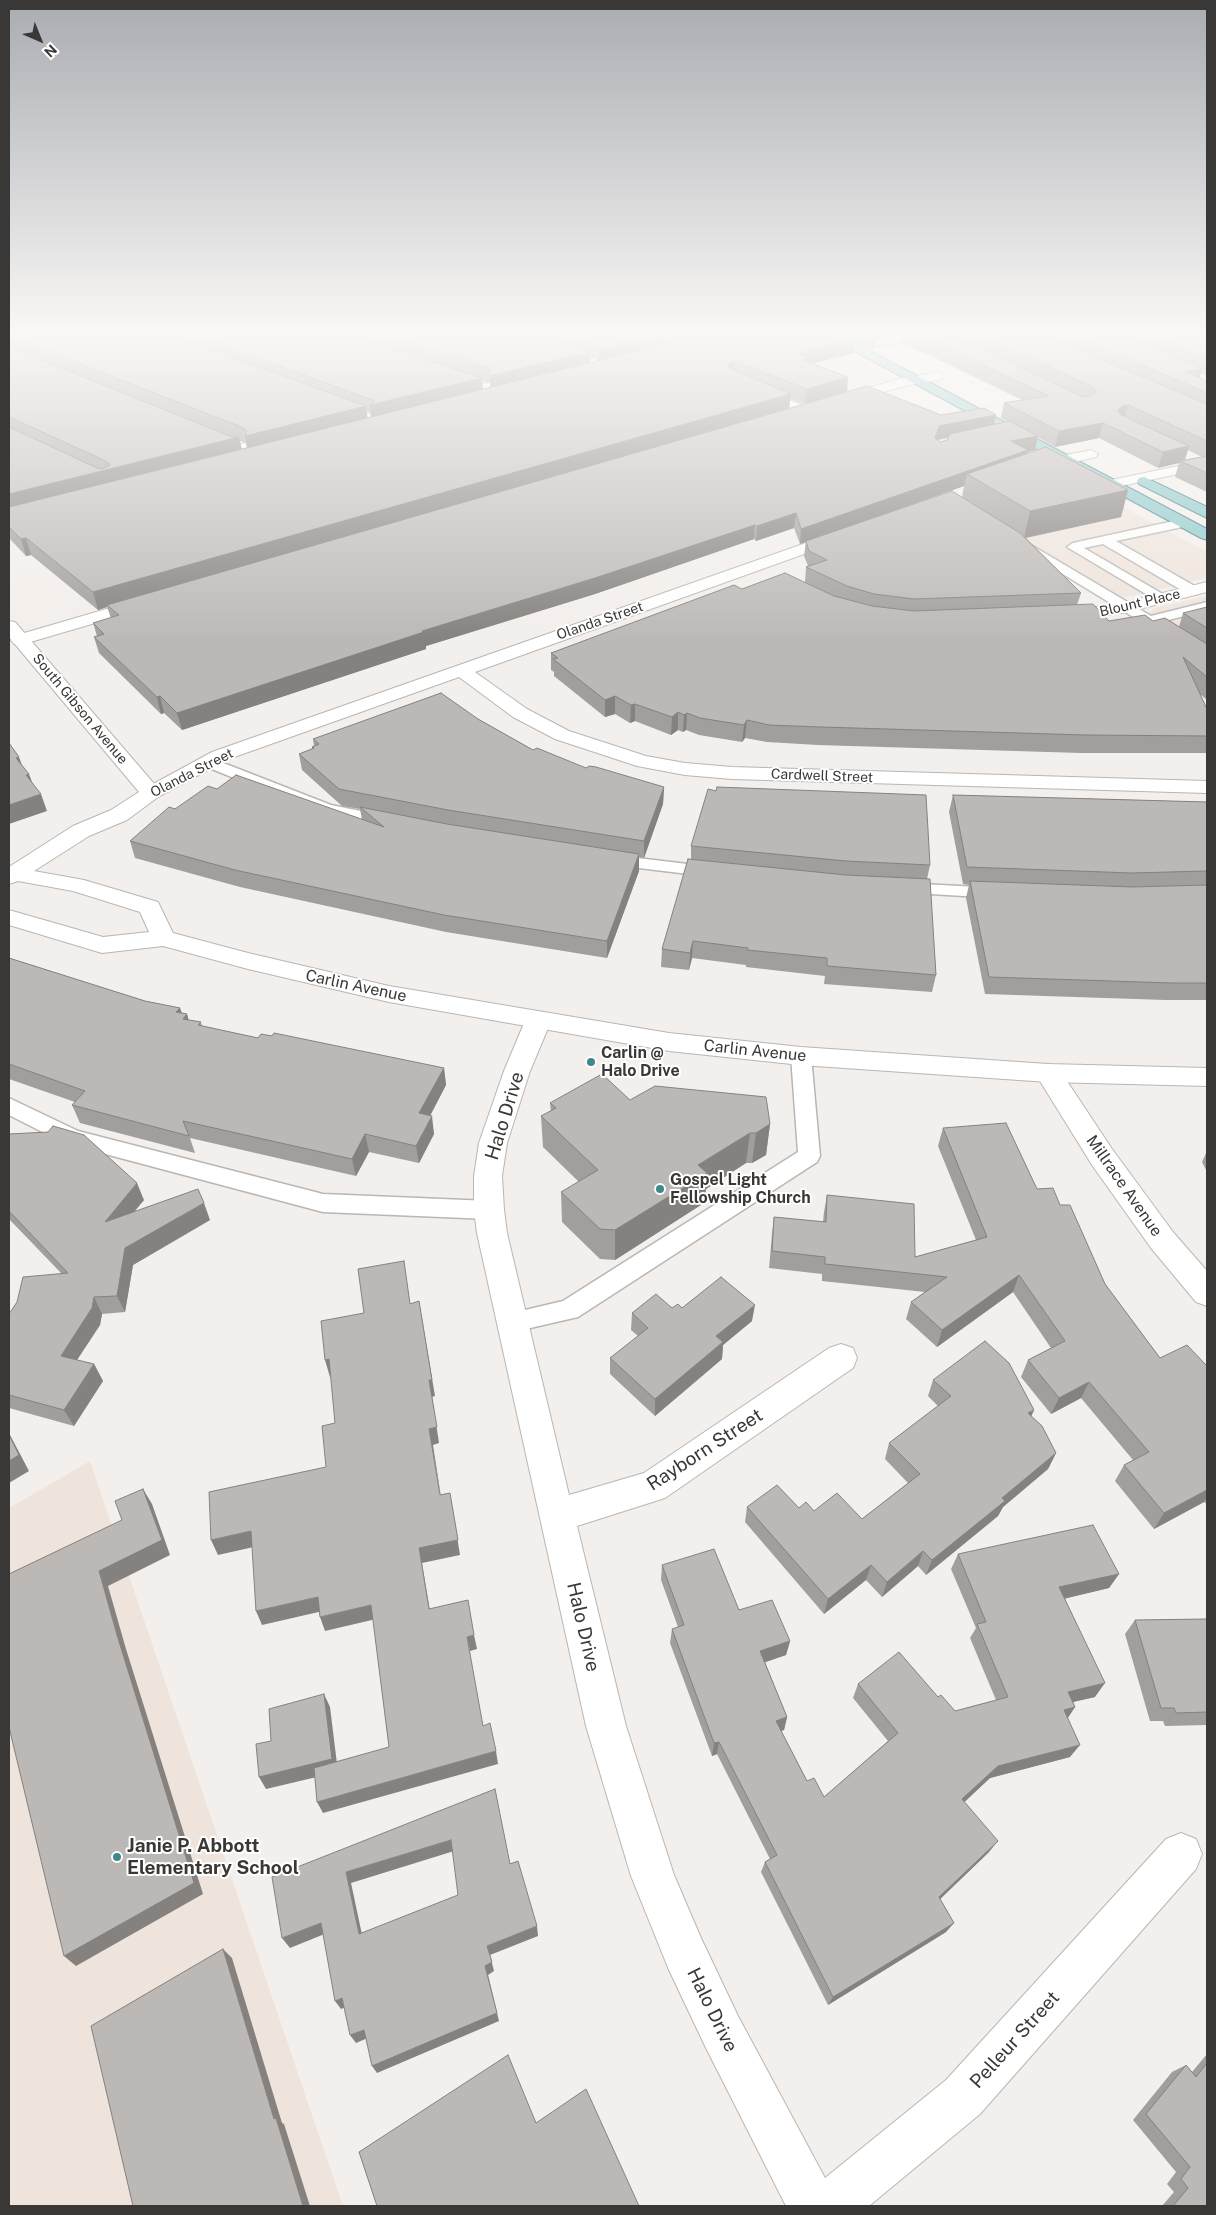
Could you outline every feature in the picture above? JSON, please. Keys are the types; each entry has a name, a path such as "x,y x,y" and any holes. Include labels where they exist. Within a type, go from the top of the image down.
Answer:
{"main road":[{"path":"1018,435 1207,536"},
{"path":"1074,445 1207,513"}],"street":[{"path":"223,441 241,448 298,440 198,465 241,448"},
{"path":"1019,473 1064,459 1091,454"},
{"path":"1186,456 1206,465"},
{"path":"1111,484 1206,465"},
{"name":"Olanda Street","path":"10,875 81,831 119,815 151,793 208,762 269,738 856,531"},
{"path":"754,567 778,579"},
{"name":"Blount Place","path":"1049,618 1084,615 1127,607 1196,590"},
{"path":"14,633 159,599"},
{"name":"South Gibson Avenue","path":"14,633 151,793"},
{"name":"Cardwell Street","path":"461,670 520,713 562,736 644,762 732,773 1207,787"},
{"name":"Olanda Street","path":"9,898 97,841 119,815"},
{"path":"10,875 76,885 150,907 164,938"},
{"name":"Carlin Avenue","path":"9,917 102,945 164,938 339,983 538,1021 669,1042 801,1056 1048,1073 1207,1077"},
{"name":"Halo Drive","path":"538,1021 517,1071 493,1142 488,1176 489,1210 492,1233 556,1515 606,1726 653,1876 685,1954 722,2032 813,2206"},
{"name":"Millrace Avenue","path":"1048,1073 1102,1157 1156,1233 1207,1293"},
{"name":"Rayborn Street","path":"556,1515 653,1487 841,1358"},
{"name":"Pelleur Street","path":"830,2206 963,2097 1181,1854"}],"lane":[{"path":"1161,599 1073,547 1183,522"},
{"path":"1008,534 1207,656"},
{"path":"1104,540 1196,590 1207,605 1149,621"},
{"path":"208,762 326,809 405,825"},
{"path":"597,858 730,874"},
{"path":"891,888 1017,893"},
{"path":"513,1322 569,1310 809,1156 801,1056"},
{"path":"9,1106 72,1137 324,1203 489,1210"}],"shaded area":[{"path":"1071,479 1207,552 1207,578 1122,598 961,502"},
{"path":"1207,596 1207,643 1200,645 1149,613 1155,608"},
{"name":"Janie P. Abbott Elementary School","path":"90,1461 343,2206 9,2206 9,1508"}],"building":[{"path":"9,435 27,435 97,468 102,469 110,465 106,461 49,435 228,435 239,437 9,494"},
{"path":"297,435 645,435 93,592 26,538 21,539 9,527 9,507"},
{"path":"696,435 936,435 935,438 940,442 947,440 949,435 1038,436 1011,441 1028,450 801,529 796,513 757,526 755,525 595,578 422,631 424,632 177,713 160,696 157,697 94,637 104,634 93,623 119,615 107,605"},
{"path":"1129,435 1166,435 1189,446 1163,452"},
{"path":"1195,435 1207,435 1207,441"},
{"path":"1046,447 1128,490 1030,511 967,474"},
{"path":"1207,456 1207,473 1180,461"},
{"path":"952,491 1020,533 1081,593 914,599 874,594 847,586 806,567 827,560 809,551 806,541"},
{"path":"785,573 834,596 872,606 914,611 1093,604 1109,621 1145,615 1153,621 1165,618 1207,644 1207,677 1183,657 1207,709 1207,736 1086,735 821,727 769,725 747,720 744,725 700,718 687,713 684,715 678,712 672,717 635,704 631,705 615,696 605,700 553,659 558,658 551,653 734,585 742,589"},
{"path":"1207,607 1207,628 1183,613"},
{"path":"441,693 478,719 533,750 537,748 586,768 589,766 596,767 664,787 644,841 448,810 339,789 299,754 319,744 313,739"},
{"path":"9,743 19,757 16,758 29,774 26,775 41,794 9,805"},
{"path":"236,775 384,827 360,807 447,824 639,854 607,941 444,915 235,870 130,841 169,807 175,809 208,786 217,789"},
{"path":"717,787 926,795 930,865 846,861 691,846 708,789 716,791"},
{"path":"953,795 1207,802 1207,871 1132,873 967,867"},
{"path":"688,859 846,875 930,879 936,975 827,966 827,958 747,950 748,948 693,941 690,953 662,949"},
{"path":"970,881 1132,887 1207,885 1207,983 989,977"},
{"path":"9,958 145,1001 180,1008 176,1012 187,1014 183,1019 201,1022 198,1025 258,1038 261,1034 272,1036 274,1033 444,1068 419,1113 432,1116 416,1146 365,1134 352,1159 183,1121 189,1136 72,1105 85,1091 9,1064"},
{"path":"602,1074 630,1100 655,1086 766,1097 770,1124 756,1133 750,1133 698,1165 707,1173 615,1230 600,1229 561,1192 598,1170 541,1116 556,1108 550,1103"},
{"path":"1006,1123 1037,1189 1053,1188 1060,1205 1070,1205 1105,1284 1160,1358 1187,1345 1207,1366 1207,1490 1164,1513 1124,1465 1149,1452 1089,1382 1059,1398 1028,1360 1065,1341 1019,1275 942,1330 911,1302 947,1277 825,1264 825,1257 772,1251 774,1217 826,1222 827,1195 914,1204 915,1257 987,1237 943,1128"},
{"path":"53,1126 84,1135 137,1183 105,1222 198,1189 204,1203 125,1248 117,1296 94,1297 92,1308 61,1356 94,1364 64,1410 9,1395 9,1314 17,1302 23,1277 68,1273 9,1211 9,1134 48,1132"},
{"path":"404,1261 410,1304 419,1301 432,1380 429,1380 437,1427 429,1429 440,1495 450,1493 458,1540 419,1548 429,1609 468,1600 474,1635 467,1637 483,1726 490,1723 496,1751 317,1802 314,1768 389,1747 371,1605 320,1617 318,1597 256,1611 251,1531 211,1540 209,1492 326,1467 322,1426 335,1423 329,1359 325,1360 321,1321 364,1313 358,1269"},
{"path":"721,1277 755,1305 716,1336 723,1342 655,1399 610,1358 648,1328 632,1313 656,1294 672,1308 678,1304 682,1308"},
{"path":"985,1341 1009,1363 1034,1410 1028,1413 1042,1426 1056,1453 1002,1498 1005,1501 932,1560 923,1551 887,1582 871,1565 828,1599 747,1507 777,1485 799,1508 806,1502 814,1511 837,1493 862,1519 920,1474 889,1443 951,1396 933,1380"},
{"path":"9,1435 19,1455 9,1461"},
{"path":"143,1489 162,1540 99,1571 194,1883 64,1956 9,1727 9,1574 122,1520 115,1501"},
{"path":"1093,1525 1119,1574 1059,1587 1105,1683 1068,1692 1075,1707 1064,1710 1080,1745 998,1766 962,1799 998,1841 939,1897 954,1923 833,1997 765,1862 777,1855 719,1742 714,1743 672,1629 684,1625 662,1565 714,1549 739,1610 772,1600 790,1641 760,1651 787,1717 776,1721 807,1781 814,1778 824,1797 898,1733 858,1684 899,1652 938,1697 941,1695 955,1711 1008,1697 977,1624 986,1622 958,1554"},
{"path":"1207,1619 1207,1712 1176,1713 1174,1708 1161,1708 1135,1620"},
{"path":"324,1694 332,1759 259,1777 256,1744 271,1741 269,1709"},
{"path":"495,1789 510,1864 518,1861 537,1926 487,1946 492,1962 485,1966 497,2013 372,2066 364,2030 350,2035 342,1998 335,2001 321,1923 282,1938 272,1877","holes":["451,1840 458,1895 359,1934 346,1872"]},
{"path":"223,1949 274,2119 276,2118 303,2206 133,2206 91,2026"},
{"path":"508,2055 536,2123 586,2089 639,2206 377,2206 359,2152"},
{"path":"1207,2063 1207,2206 1173,2206 1188,2188 1181,2179 1190,2167 1146,2114 1186,2065 1196,2077"}],"place":[{"name":"Carlin @ Halo Drive","path":"591,1062"},
{"name":"Gospel Light Fellowship Church","path":"660,1189"},
{"name":"Janie P. Abbott Elementary School","path":"117,1857"}]}
